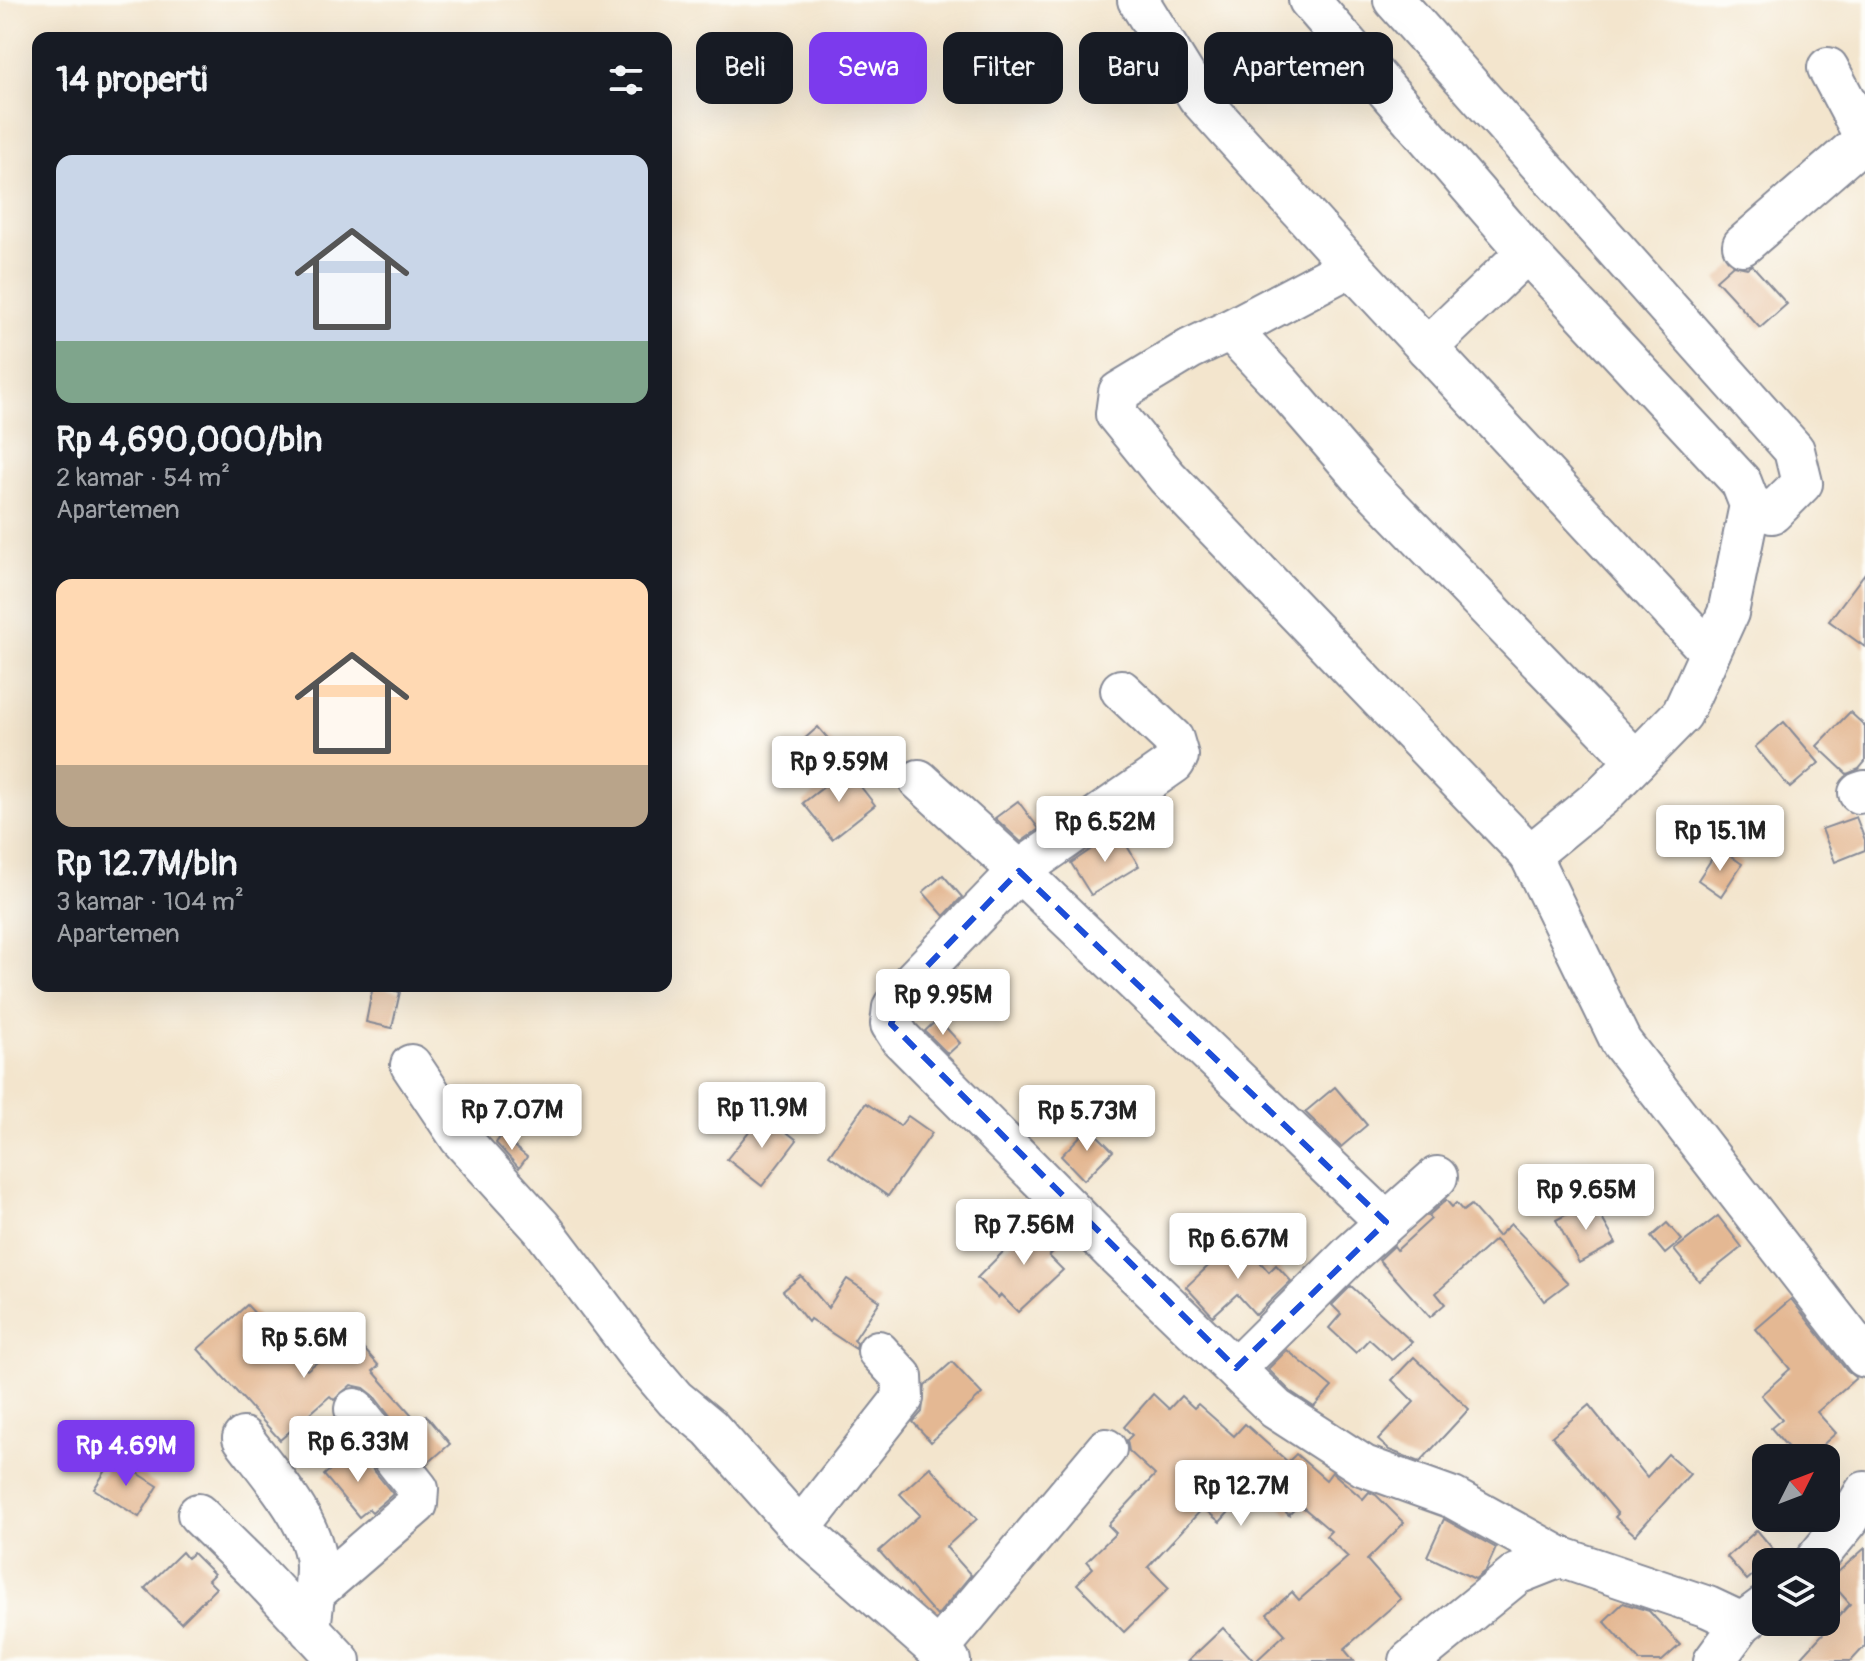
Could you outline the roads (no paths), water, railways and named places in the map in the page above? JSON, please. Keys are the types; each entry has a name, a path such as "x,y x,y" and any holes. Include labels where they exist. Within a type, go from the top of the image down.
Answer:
{"street":[{"path":"1138,0 1198,97 1710,652"},
{"path":"1309,0 1527,252 1741,482 1750,505 1728,613 1682,714 1602,796 1530,855"},
{"path":"1394,0 1794,450 1802,483 1772,513 1750,505"},
{"path":"1743,245 1865,138 1828,68"},
{"path":"1427,348 1527,252"},
{"path":"1351,266 1190,349 1119,392 1116,414 1167,477 1530,855 1621,1042 1865,1357"},
{"path":"1230,330 1364,480 1636,761"},
{"path":"1121,690 1173,739 1178,756 1174,763 1019,871 908,986 893,1007 891,1024 900,1038 1112,1251 1276,1409 1364,1466 1453,1498 1560,1557 1708,1607 1752,1614"},
{"path":"919,780 1019,871 1386,1222"},
{"path":"411,1065 460,1138 541,1227 640,1358 675,1399 710,1428 800,1529 944,1656 1106,1449"},
{"path":"1236,1368 1386,1222 1437,1177"},
{"path":"800,1529 903,1398 902,1377 878,1351"},
{"path":"312,1612 417,1504 418,1489 355,1409"},
{"path":"243,1438 308,1532 316,1565 312,1612"},
{"path":"1825,1548 1849,1519 1865,1492"},
{"path":"198,1514 255,1570 312,1612 340,1661"},
{"path":"1410,1661 1517,1574 1560,1557"},
{"path":"1714,1661 1752,1616"}]}
